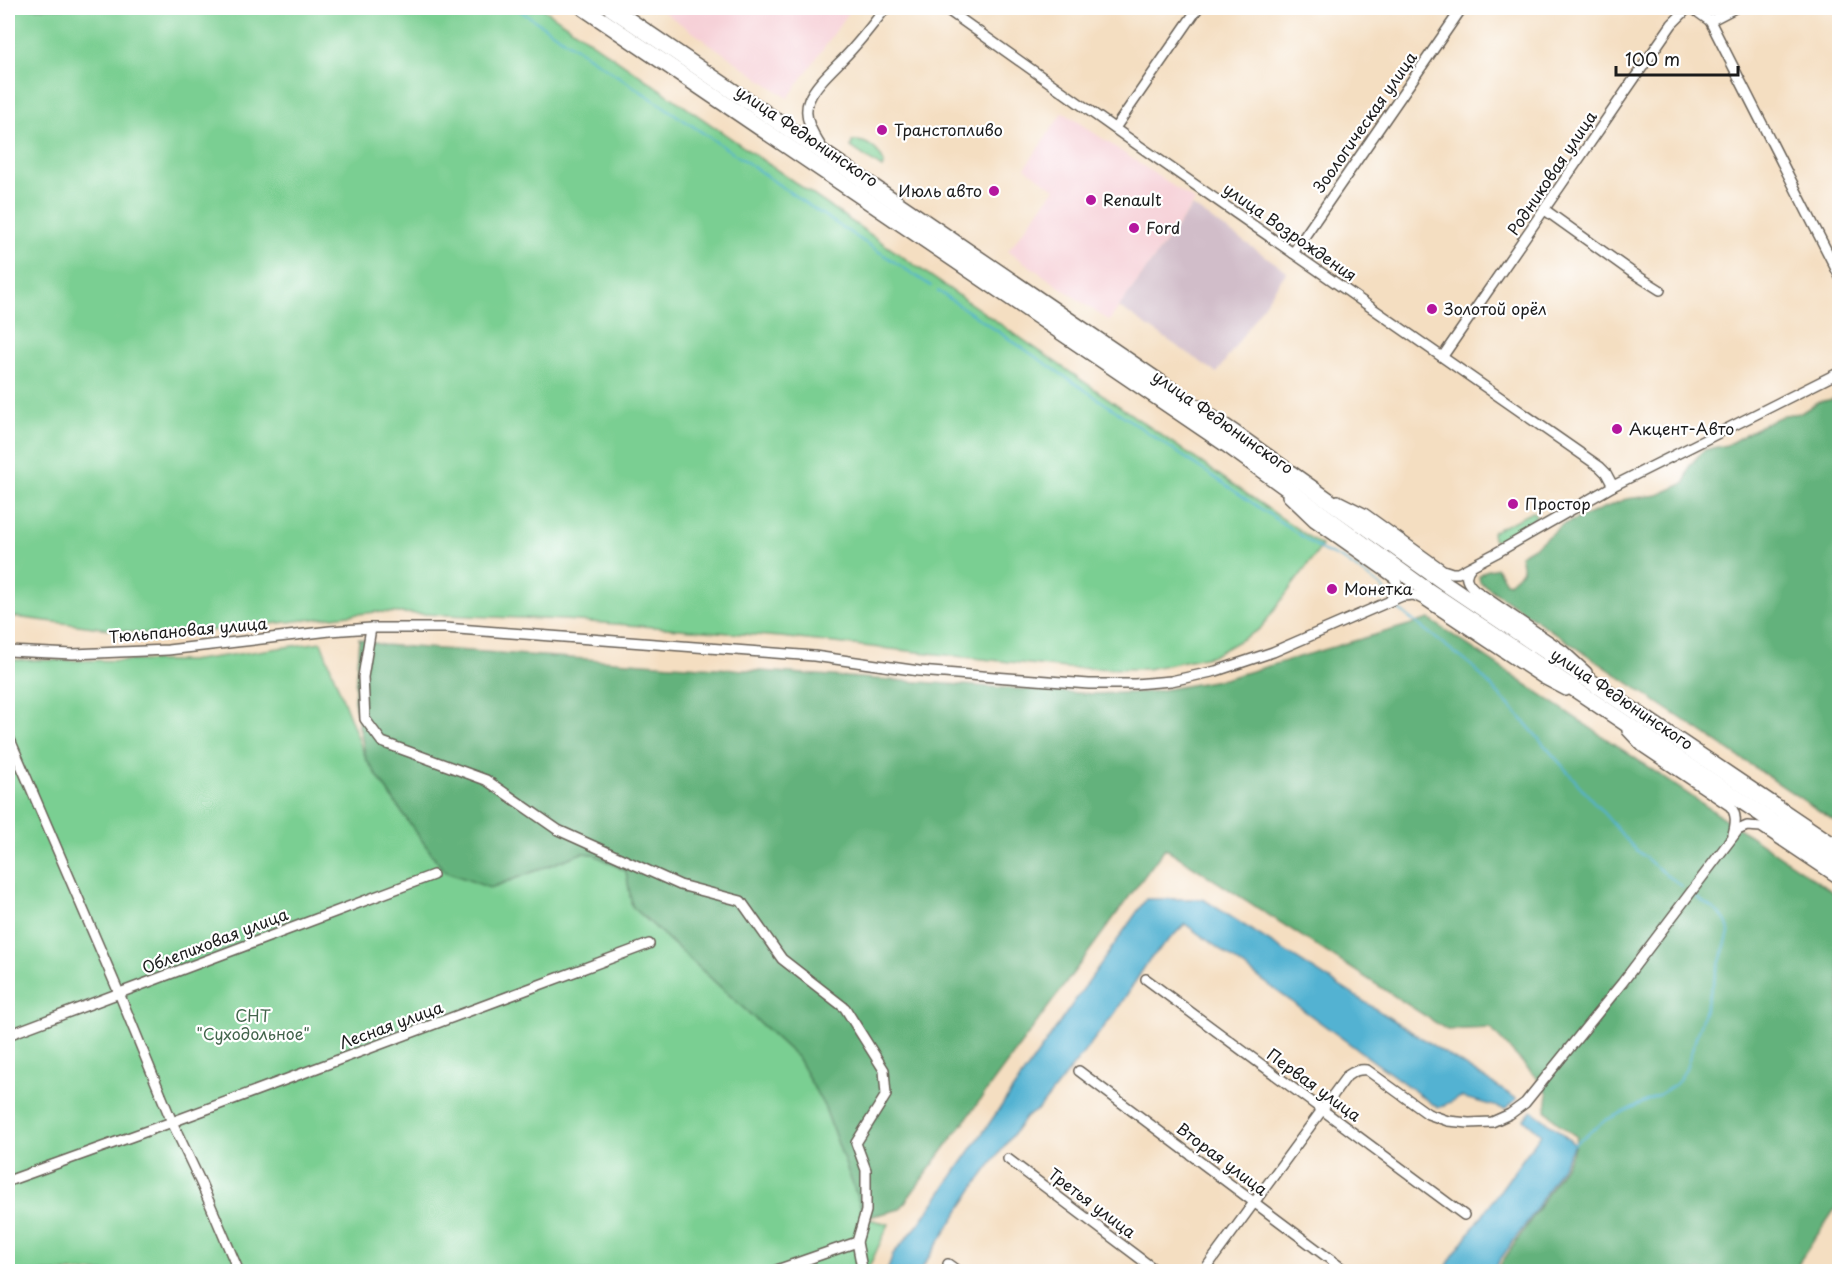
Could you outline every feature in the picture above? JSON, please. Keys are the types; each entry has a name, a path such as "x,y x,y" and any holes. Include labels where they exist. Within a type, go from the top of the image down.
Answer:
{"highway":[{"name":"улица Федюнинского","path":"584,8 1259,469 1427,590 1839,850"},
{"name":"улица Федюнинского","path":"611,8 1207,414 1449,586 1613,709 1839,867"}],"street":[{"path":"824,151 810,128 808,102 818,87 855,47 886,8"},
{"name":"улица Возрождения","path":"945,8 1600,467 1613,486"},
{"path":"1115,128 1198,8"},
{"name":"Зоологическая улица","path":"1293,253 1462,8"},
{"name":"Родниковая улица","path":"1443,356 1672,24 1690,8 1710,21"},
{"path":"1736,8 1710,21 1839,277"},
{"path":"1545,210 1660,290"},
{"path":"1306,484 1364,513 1447,572 1458,573 1613,486 1839,372"},
{"path":"1259,469 1313,521 1394,578 1398,585 1397,592 1387,603"},
{"path":"1473,566 1469,570 1467,582 1475,590 1564,651 1642,747 1730,806 1736,818 1732,836"},
{"name":"Тюльпановая улица","path":"8,651 73,654 168,650 330,631 371,628 445,628 814,656 919,671 1089,684 1135,684 1171,681 1216,671 1272,652 1408,595 1419,596 1543,679 1613,709"},
{"path":"371,628 363,677 365,719 382,742 486,780 558,830 680,885 741,901 782,959 844,1008 884,1070 886,1095 856,1143 866,1170 866,1211 857,1242 861,1272"},
{"path":"8,735 172,1122 239,1272"},
{"path":"1203,1272 1347,1076 1353,1071 1367,1070 1428,1114 1448,1121 1492,1122 1510,1114 1525,1103 1622,983 1738,830 1748,826 1761,827 1839,880"},
{"name":"Облепиховая улица","path":"8,1035 433,875"},
{"name":"Лесная улица","path":"8,1181 649,944"},
{"name":"Первая улица","path":"1146,979 1464,1215"},
{"name":"Вторая улица","path":"1079,1071 1347,1272"},
{"name":"Третья улица","path":"1008,1159 1158,1272"},
{"path":"771,1272 857,1242"},
{"path":"948,1264 959,1272"}],"shaded area":[{"path":"658,8 852,8 788,98"},
{"path":"1063,112 1195,201 1109,321 1008,251 1055,189 1025,168"},
{"path":"1192,206 1287,271 1217,373 1119,307"}],"green space":[{"path":"8,8 542,8 1322,546 1260,629 1214,655 1147,669 1066,668 780,637 565,620 376,612 164,636 8,616"},
{"path":"852,142 864,142 876,151 884,163 882,168 851,147"},
{"path":"1839,398 1839,824 1480,582 1479,576 1485,571 1497,568 1509,583 1523,570 1520,555 1562,525 1626,499 1658,495 1685,483 1690,465 1704,450 1727,445 1784,415 1801,413 1818,402"},
{"path":"1532,512 1536,516 1529,524 1501,541 1493,539 1492,532"},
{"path":"1429,619 1839,896 1839,1203 1793,1271 1496,1271 1572,1154 1577,1137 1560,1125 1546,1110 1548,1094 1537,1078 1490,1028 1447,1030 1165,848 900,1209 865,1218 825,1108 797,1057 632,906 626,871 593,854 582,853 490,888 444,871 366,759 354,701 359,639 383,645 1094,694 1151,692 1224,679"},
{"name":"СНТ \"Суходольное\"","path":"321,642 366,759 444,871 491,888 582,853 593,854 626,871 632,906 797,1057 825,1108 865,1218 889,1224 867,1271 8,1272 8,660 189,661"}],"water":[{"path":"1146,899 1203,899 1517,1099 1505,1109 1461,1097 1438,1108 1185,924 1149,960 1115,1013 1039,1109 1026,1117 977,1183 920,1271 887,1271 893,1254 919,1224"},
{"path":"1532,1111 1574,1144 1570,1153 1533,1214 1492,1271 1444,1271 1541,1134 1524,1119"}],"waterway":[{"path":"516,8 931,286"},
{"path":"938,291 1322,550 1344,560 1381,586 1387,595"},
{"path":"1398,609 1472,666 1520,717 1632,846 1682,886"},
{"path":"1574,1144 1606,1120 1657,1096 1676,1084 1686,1069 1729,933 1722,916 1696,897"}],"place":[{"name":"Транстопливо","path":"882,130"},
{"name":"Июль авто","path":"994,191"},
{"name":"Renault","path":"1091,200"},
{"name":"Ford","path":"1134,228"},
{"name":"Золотой орёл","path":"1432,309"},
{"name":"Акцент-Авто","path":"1617,429"},
{"name":"Простор","path":"1513,504"},
{"name":"Монетка","path":"1332,589"}]}
